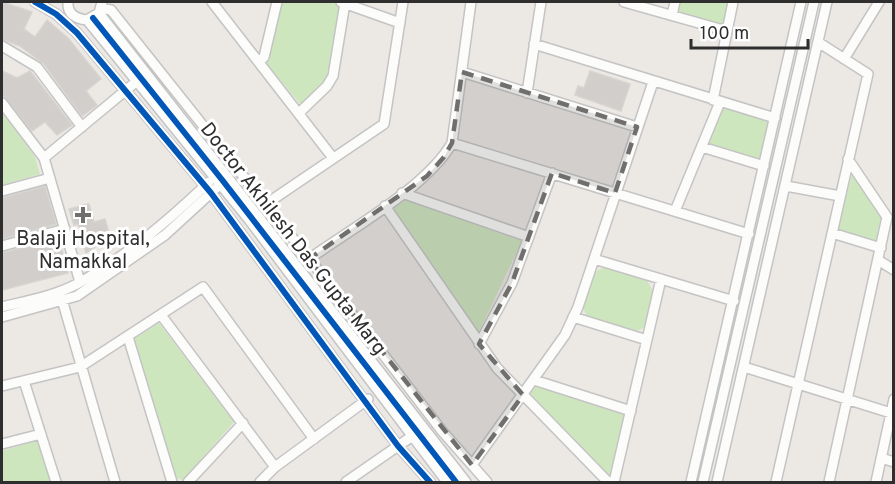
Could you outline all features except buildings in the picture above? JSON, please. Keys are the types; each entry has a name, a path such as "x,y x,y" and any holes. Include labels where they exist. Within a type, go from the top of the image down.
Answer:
{"street":[{"path":"36,2 56,14 77,33 208,189 398,446 430,483"},
{"path":"213,2 333,158"},
{"path":"259,62 264,57 277,2"},
{"path":"299,113 327,86 333,76 343,2 400,24"},
{"path":"266,204 384,124 403,2"},
{"path":"309,259 427,176 452,143 471,2"},
{"path":"528,93 541,2"},
{"path":"625,2 727,31"},
{"path":"672,15 675,2"},
{"path":"675,211 702,147 716,101 733,2"},
{"path":"691,483 801,2"},
{"path":"703,483 814,2"},
{"path":"717,483 827,2"},
{"path":"844,59 879,2"},
{"name":"Doctor Akhilesh Das Gupta Marg","path":"66,3 74,17 87,20 221,178 326,305 466,483"},
{"path":"87,20 100,8 111,10 341,299 442,431 488,483"},
{"name":"Doctor Akhilesh Das Gupta Marg","path":"100,8 315,309 447,483"},
{"path":"776,483 868,74 818,42"},
{"path":"534,44 775,118"},
{"path":"2,46 37,67 82,127"},
{"path":"462,72 637,128"},
{"path":"44,158 137,81"},
{"path":"472,465 565,335 594,259 653,82"},
{"path":"2,103 44,158 80,282"},
{"path":"452,143 749,234"},
{"path":"702,147 764,166"},
{"path":"829,483 887,217 848,159"},
{"path":"479,344 512,283 552,174"},
{"path":"2,191 50,178"},
{"path":"2,317 61,296 162,226 221,178"},
{"path":"786,186 840,196"},
{"path":"2,307 61,296 78,297 165,235 208,189"},
{"path":"402,193 529,237"},
{"path":"385,206 497,368 608,483"},
{"path":"2,246 65,229"},
{"path":"832,233 881,248"},
{"path":"594,259 734,301"},
{"path":"878,260 894,270"},
{"path":"614,483 661,279"},
{"path":"2,387 80,367 203,287 314,438"},
{"path":"61,296 115,483"},
{"path":"315,309 341,299"},
{"path":"161,315 275,466"},
{"path":"573,317 647,340"},
{"path":"128,337 172,483"},
{"path":"744,367 892,414"},
{"path":"534,380 631,411"},
{"path":"24,381 56,483"},
{"path":"260,483 275,466 378,393"},
{"path":"876,483 894,399"},
{"path":"188,483 243,423"},
{"path":"2,444 40,434"},
{"path":"346,483 411,437"},
{"path":"881,458 894,462"}],"highlighted area":[{"path":"462,72 637,127 615,193 552,173 512,283 479,344 523,395 472,465 309,259 427,176 444,157 452,143"}],"green space":[{"path":"281,2 330,2 340,5 327,75 320,88 301,105 266,63"},
{"path":"679,2 728,2 724,25 676,12"},
{"path":"722,107 768,121 759,161 709,145"},
{"path":"2,110 35,157 40,174 2,185"},
{"path":"852,174 882,219 877,243 838,230"},
{"path":"406,200 522,241 477,336 393,208"},
{"path":"605,267 646,279 653,291 644,328 634,332 587,318 583,307 594,272"},
{"path":"159,323 234,422 183,480 176,478 134,339"},
{"path":"536,385 625,415 609,477 528,396"},
{"path":"38,440 51,482 2,482 2,451"}],"cycle path":[{"path":"35,2 56,14 77,33 211,193 398,446 430,482"},
{"path":"93,18 223,181 456,482"}],"place":[{"name":"Balaji Hospital, Namakkal","path":"83,215"}]}
